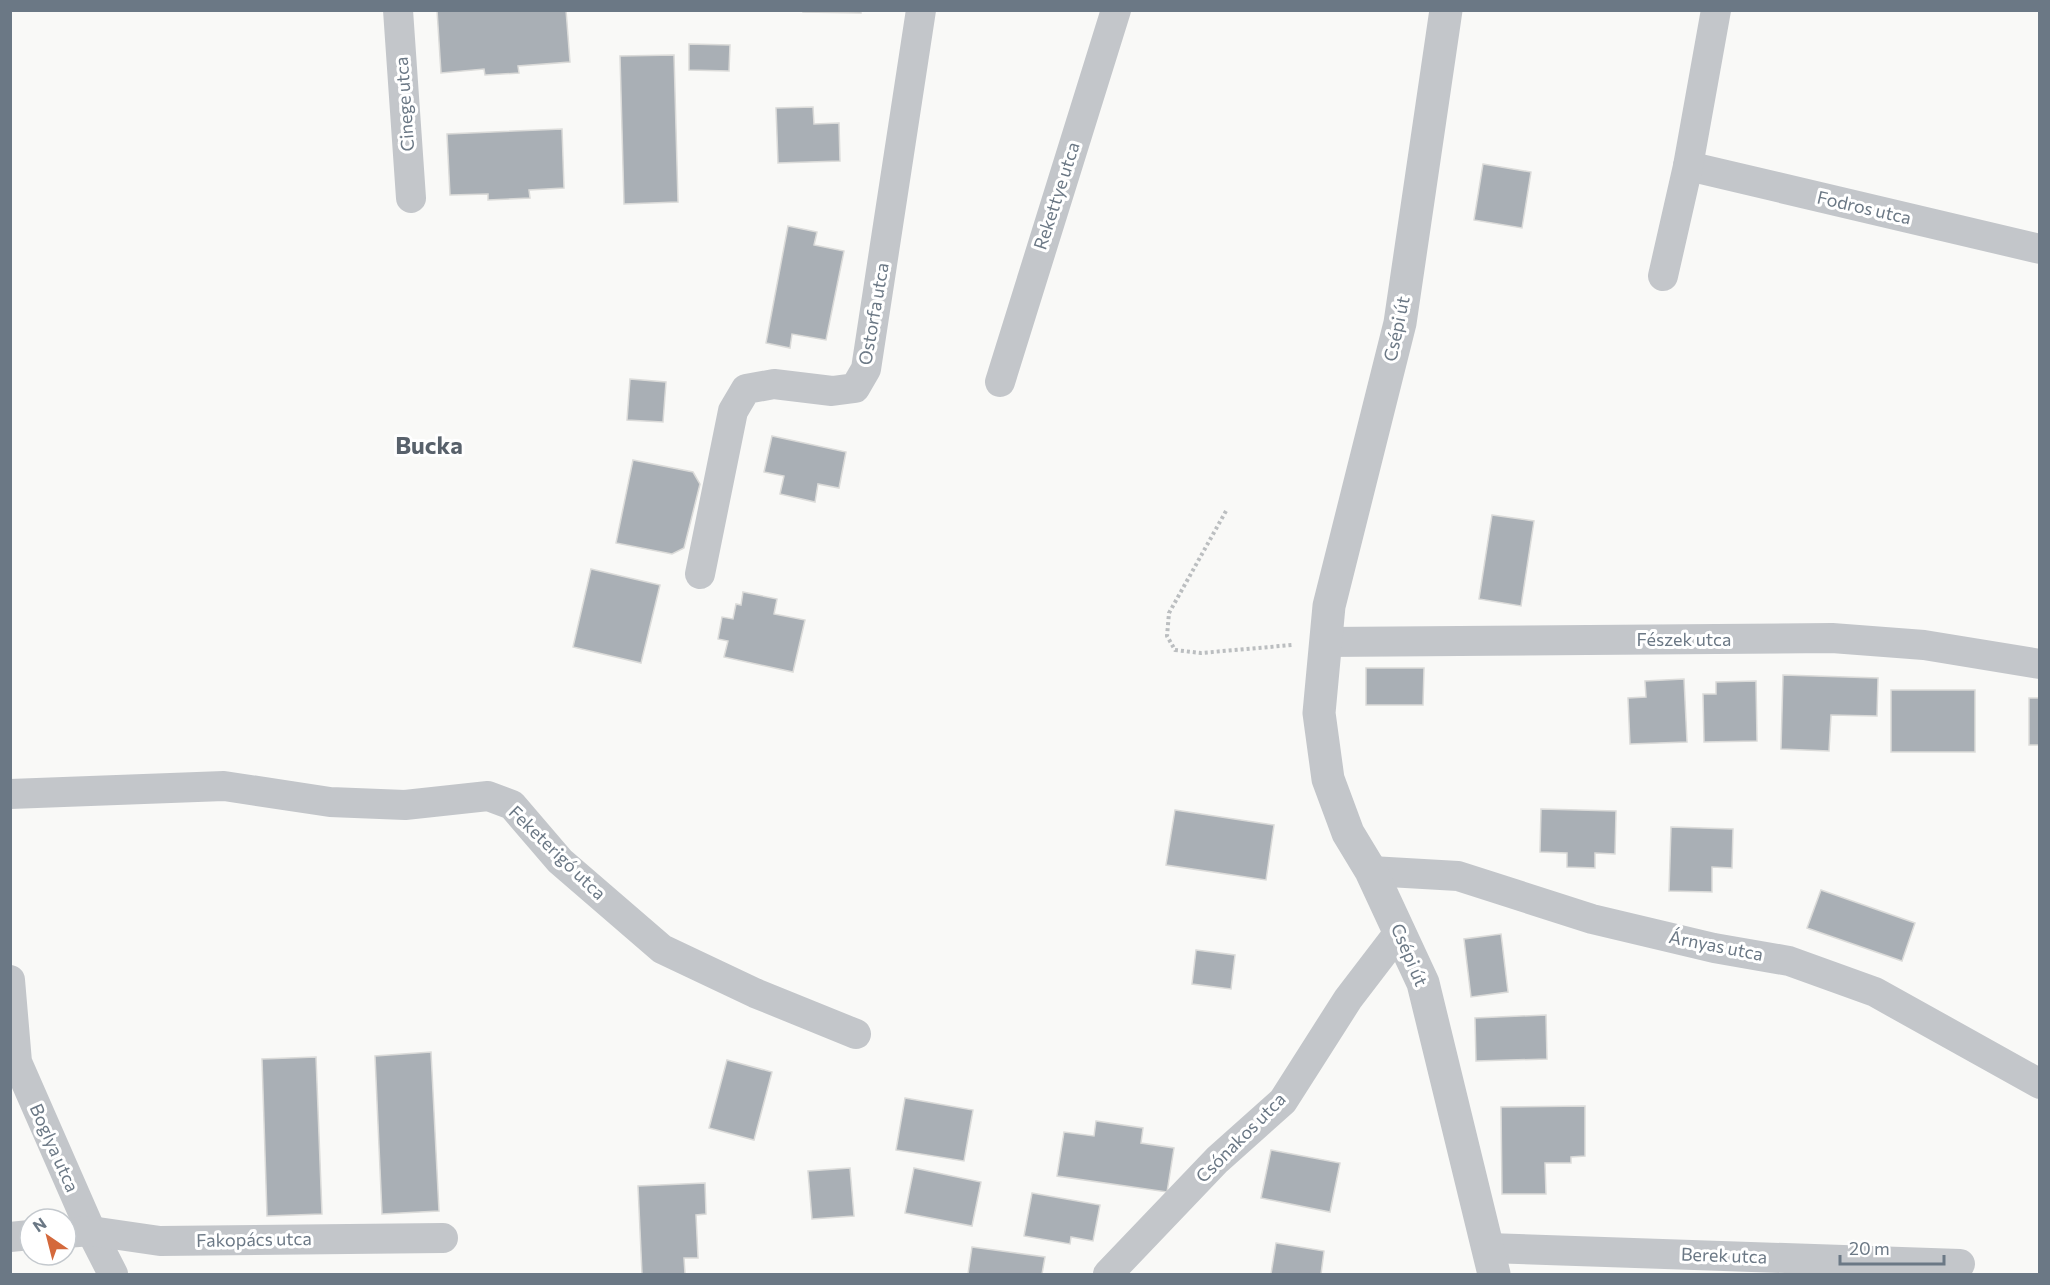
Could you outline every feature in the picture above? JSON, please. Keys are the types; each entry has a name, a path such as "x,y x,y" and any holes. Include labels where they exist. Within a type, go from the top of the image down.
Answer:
{"street":[{"name":"Cinege utca","path":"398,10 411,198"},
{"name":"Ostorfa utca","path":"700,574 733,411 746,389 774,384 832,391 855,388 866,369 921,10"},
{"name":"Rekettye utca","path":"1000,382 1116,10"},
{"name":"Csépi út","path":"1446,10 1401,322 1329,606 1319,713 1328,779 1348,833 1371,871 1423,983 1491,1261"},
{"path":"1663,276 1689,166 1716,10"},
{"name":"Fodros utca","path":"1689,166 2040,249"},
{"name":"Fészek utca","path":"1326,642 1832,638 1924,645 2040,664"},
{"name":"Feketerigó utca","path":"10,794 224,786 330,802 405,805 488,796 512,805 560,861 662,949 754,993 856,1034"},
{"name":"Árnyas utca","path":"1371,871 1458,876 1592,919 1714,948 1789,961 1875,992 2040,1084"},
{"name":"Csónakos utca","path":"1108,1275 1217,1160 1283,1101 1348,999 1400,931"},
{"name":"Boglya utca","path":"10,980 14,1066 79,1232 113,1275"},
{"name":"Fakopács utca","path":"79,1232 160,1241 443,1238"},
{"name":"Berek utca","path":"1491,1261 1960,1264"}],"path":[{"path":"1226,512 1169,613 1167,636 1175,650 1201,653 1326,642"}],"building":[{"path":"437,10 566,10 570,62 518,66 519,73 485,75 484,69 441,73"},
{"path":"803,10 861,10 861,13 803,12"},
{"path":"689,44 730,45 729,71 689,70"},
{"path":"674,55 678,202 624,204 620,56"},
{"path":"813,107 814,124 839,123 840,161 778,163 776,108"},
{"path":"562,129 564,188 529,190 530,198 488,200 488,194 450,195 447,134"},
{"path":"1483,164 1531,172 1522,228 1474,220"},
{"path":"788,226 817,232 814,245 844,251 826,340 792,334 790,348 766,343"},
{"path":"630,379 666,382 663,422 627,420"},
{"path":"772,436 846,452 839,488 818,484 815,502 780,494 784,476 764,472"},
{"path":"633,460 693,472 700,484 684,548 672,554 616,543"},
{"path":"1492,515 1534,521 1521,606 1479,599"},
{"path":"591,569 660,585 641,663 573,647"},
{"path":"743,592 777,599 774,614 805,620 793,672 724,657 728,641 718,639 722,617 733,619 736,604 741,605"},
{"path":"1366,668 1424,668 1423,705 1366,705"},
{"path":"1783,675 1878,678 1877,716 1831,715 1829,751 1781,749"},
{"path":"1684,679 1687,742 1630,744 1628,698 1646,697 1645,681"},
{"path":"1756,681 1757,741 1704,742 1703,694 1716,694 1716,682"},
{"path":"1891,690 1975,690 1975,752 1891,752"},
{"path":"2029,698 2040,698 2040,745 2029,745"},
{"path":"1541,809 1616,811 1615,854 1595,853 1595,868 1567,867 1567,853 1540,852"},
{"path":"1175,810 1274,825 1266,880 1166,865"},
{"path":"1671,827 1733,829 1732,868 1712,867 1712,892 1669,891"},
{"path":"1821,890 1915,923 1902,961 1807,928"},
{"path":"1501,934 1508,992 1471,997 1464,939"},
{"path":"1196,950 1235,955 1231,989 1192,984"},
{"path":"1546,1015 1547,1059 1476,1061 1475,1018"},
{"path":"431,1052 439,1211 382,1214 375,1056"},
{"path":"316,1057 322,1214 267,1216 262,1059"},
{"path":"727,1060 772,1072 754,1140 709,1128"},
{"path":"905,1098 973,1110 964,1161 896,1150"},
{"path":"1585,1106 1585,1156 1571,1157 1571,1163 1545,1163 1546,1194 1502,1194 1501,1107"},
{"path":"1096,1121 1143,1128 1141,1143 1174,1148 1167,1192 1057,1176 1064,1132 1094,1136"},
{"path":"1271,1150 1340,1163 1330,1212 1261,1198"},
{"path":"850,1168 854,1216 812,1219 808,1171"},
{"path":"914,1168 981,1182 972,1226 905,1213"},
{"path":"705,1183 706,1214 696,1215 698,1258 684,1258 685,1274 642,1274 638,1186"},
{"path":"1032,1193 1100,1205 1093,1241 1071,1237 1070,1244 1024,1236"},
{"path":"1276,1243 1324,1251 1321,1274 1271,1274"},
{"path":"972,1247 1045,1257 1042,1274 968,1274"}],"district":[{"name":"Bucka","path":"429,446"}]}
